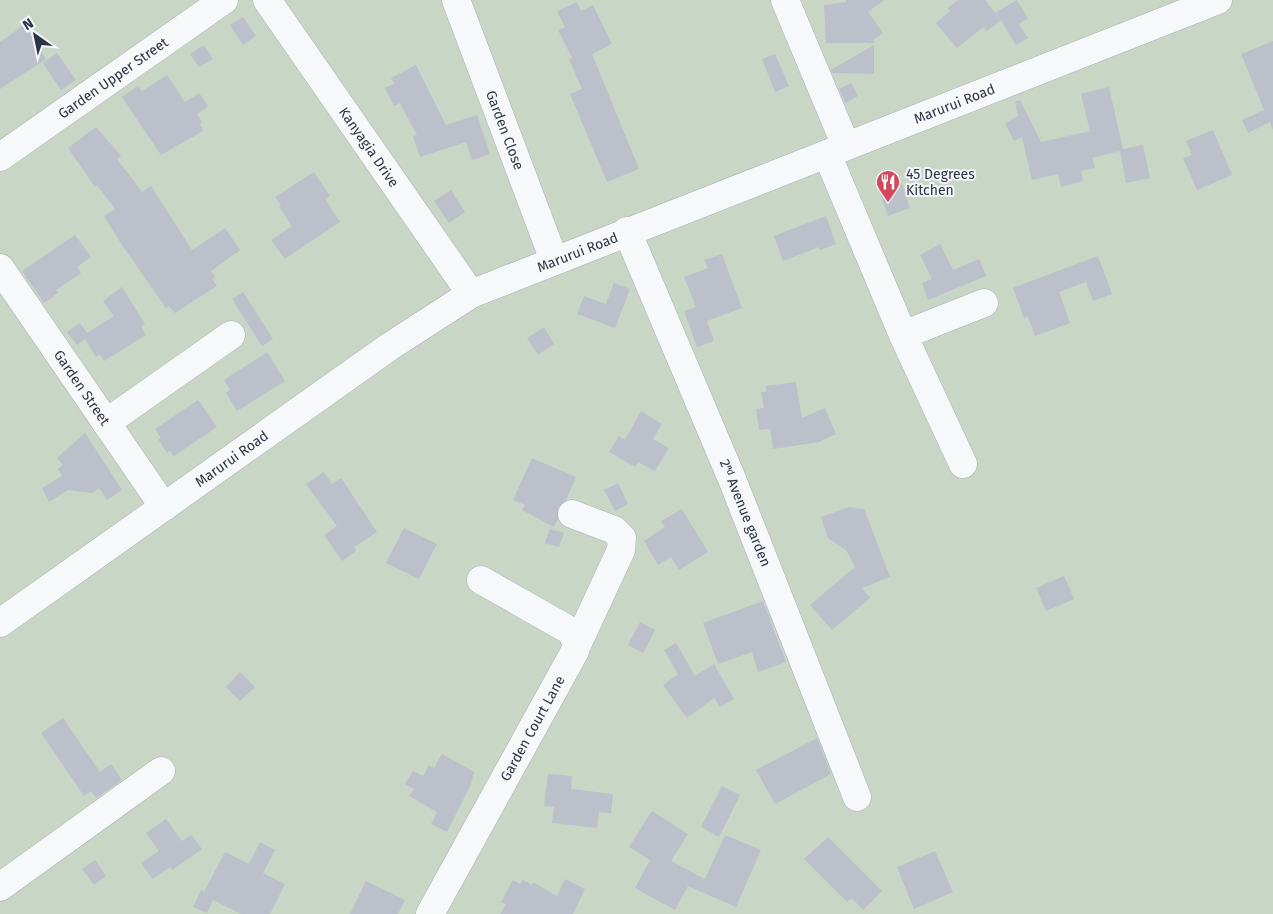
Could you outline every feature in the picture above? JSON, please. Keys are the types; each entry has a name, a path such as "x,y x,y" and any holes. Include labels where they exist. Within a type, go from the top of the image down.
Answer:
{"street":[{"name":"Garden Upper Street","path":"0,156 224,0"},
{"name":"Kanyagia Drive","path":"267,0 470,294"},
{"name":"Garden Close","path":"456,0 554,260"},
{"path":"785,0 903,335 963,464"},
{"name":"Marurui Road","path":"0,623 389,347 470,294 1218,0"},
{"name":"2ⁿᵈ Avenue garden","path":"627,231 732,480 857,797"},
{"name":"Garden Street","path":"0,268 164,507"},
{"path":"903,335 984,303"},
{"path":"106,423 231,335"},
{"name":"Garden Court Lane","path":"430,914 576,648 621,550 622,538 614,530 572,514"},
{"path":"481,580 569,630 574,636 576,648"},
{"path":"0,887 161,771"}],"green space":[{"path":"0,0 1273,0 1273,914 0,914"}],"building":[{"path":"846,0 884,0 868,12 883,33 874,39 874,43 826,43 824,5 846,2"},
{"path":"958,0 985,0 1001,20 987,31 983,27 957,48 936,23 950,11 948,8"},
{"path":"1017,0 1028,18 1019,24 1028,38 1016,45 996,12"},
{"path":"577,2 581,11 593,5 612,44 592,54 639,169 607,182 570,94 582,89 569,59 572,58 558,30 565,27 557,11"},
{"path":"243,17 256,36 243,45 230,25"},
{"path":"24,25 46,59 0,89 0,42"},
{"path":"1273,41 1273,130 1270,122 1248,133 1242,120 1264,110 1241,54"},
{"path":"204,45 213,59 199,67 190,54"},
{"path":"874,45 874,74 832,73 831,70"},
{"path":"57,53 76,80 61,90 43,63"},
{"path":"775,54 789,86 775,92 762,59"},
{"path":"416,65 446,125 477,115 490,154 472,160 466,142 420,157 413,136 417,135 400,103 394,106 385,88 394,84 391,78"},
{"path":"167,75 185,102 199,93 208,106 197,114 202,122 200,124 203,131 161,155 122,97 138,86 142,91"},
{"path":"851,83 858,96 846,103 839,89"},
{"path":"1109,87 1123,149 1143,145 1150,178 1126,183 1120,151 1092,158 1095,168 1081,171 1083,181 1061,187 1058,174 1032,180 1022,137 1014,141 1005,123 1018,116 1015,102 1020,100 1041,142 1090,131 1081,94"},
{"path":"96,127 121,156 117,159 142,192 151,186 192,250 225,228 240,250 211,271 215,277 212,279 217,286 175,313 169,306 166,308 120,242 104,216 115,209 97,185 95,187 68,148"},
{"path":"1213,130 1232,175 1197,190 1183,158 1192,155 1186,141"},
{"path":"314,172 330,196 325,199 340,222 285,259 271,240 292,226 279,207 281,205 275,197"},
{"path":"900,179 910,208 888,216 878,187"},
{"path":"451,190 465,212 449,223 434,201"},
{"path":"826,216 836,244 820,250 819,247 783,261 774,236"},
{"path":"75,235 91,257 77,267 81,273 56,290 58,293 44,303 22,271"},
{"path":"940,244 953,270 979,259 986,276 928,300 922,283 932,279 920,255"},
{"path":"722,254 742,308 707,321 714,341 697,347 684,311 696,307 684,277 708,268 704,260"},
{"path":"1098,256 1112,294 1093,301 1086,282 1059,292 1070,323 1035,336 1028,317 1024,318 1013,288"},
{"path":"614,283 630,289 615,328 577,314 584,296 606,304"},
{"path":"122,287 145,324 141,327 146,335 104,361 100,354 96,357 85,339 77,345 67,332 80,323 87,333 114,316 103,301"},
{"path":"243,292 273,339 262,346 232,299"},
{"path":"544,327 554,344 538,355 527,338"},
{"path":"267,352 285,381 237,411 226,393 230,390 224,380"},
{"path":"796,382 802,418 825,408 836,434 819,442 773,449 770,429 759,430 756,409 764,408 761,392 766,392 766,386"},
{"path":"198,400 217,427 174,456 170,451 167,453 158,439 161,438 155,429"},
{"path":"641,411 662,424 653,439 669,448 655,471 638,462 635,467 609,452 619,436 625,440"},
{"path":"85,433 122,490 107,500 99,488 92,493 68,490 49,502 42,488 62,476 58,469 63,465 57,458"},
{"path":"532,458 576,477 566,500 558,508 558,519 554,527 522,510 525,505 513,500"},
{"path":"324,472 332,484 341,478 377,532 354,547 356,551 342,561 324,535 337,526 306,484"},
{"path":"618,483 628,504 615,511 604,490"},
{"path":"849,507 864,509 890,577 862,588 870,598 832,630 810,605 855,567 846,550 828,538 821,517"},
{"path":"682,509 708,552 679,570 671,557 658,565 644,541 665,527 661,521"},
{"path":"404,528 437,544 419,579 386,563"},
{"path":"550,529 564,533 559,547 545,543"},
{"path":"1064,576 1074,599 1046,611 1036,588"},
{"path":"763,601 786,662 758,672 752,652 718,664 703,623"},
{"path":"640,622 655,630 643,653 628,645"},
{"path":"676,643 695,676 714,664 734,699 720,707 714,698 687,718 663,685 678,674 664,650"},
{"path":"240,672 255,687 240,701 226,687"},
{"path":"63,718 100,772 111,764 122,780 96,798 91,791 84,796 41,733"},
{"path":"817,738 831,774 775,804 756,770"},
{"path":"442,754 474,772 471,784 447,832 431,824 437,812 409,796 414,789 405,784 413,771 423,776 429,765 434,768"},
{"path":"548,774 572,776 571,789 613,794 611,813 599,812 597,828 552,823 554,807 544,806"},
{"path":"722,786 740,795 719,837 701,827"},
{"path":"652,811 688,834 671,861 705,879 725,835 761,850 736,907 688,886 675,910 635,888 650,860 629,847"},
{"path":"166,819 182,841 191,835 202,849 172,870 170,867 152,879 141,863 159,851 146,833"},
{"path":"828,837 882,891 863,910 852,898 847,902 804,859"},
{"path":"260,842 275,850 263,873 285,884 270,914 241,914 213,900 207,913 193,907 201,890 204,892 225,852 249,864"},
{"path":"935,851 953,892 914,909 897,867"},
{"path":"95,860 106,876 94,885 82,869"},
{"path":"565,879 585,889 573,914 500,914 506,904 501,902 513,880 520,884 523,880 532,885 533,882 557,896"},
{"path":"366,881 405,900 398,914 350,914"}],"place":[{"name":"45 Degrees Kitchen","path":"888,203"}]}
